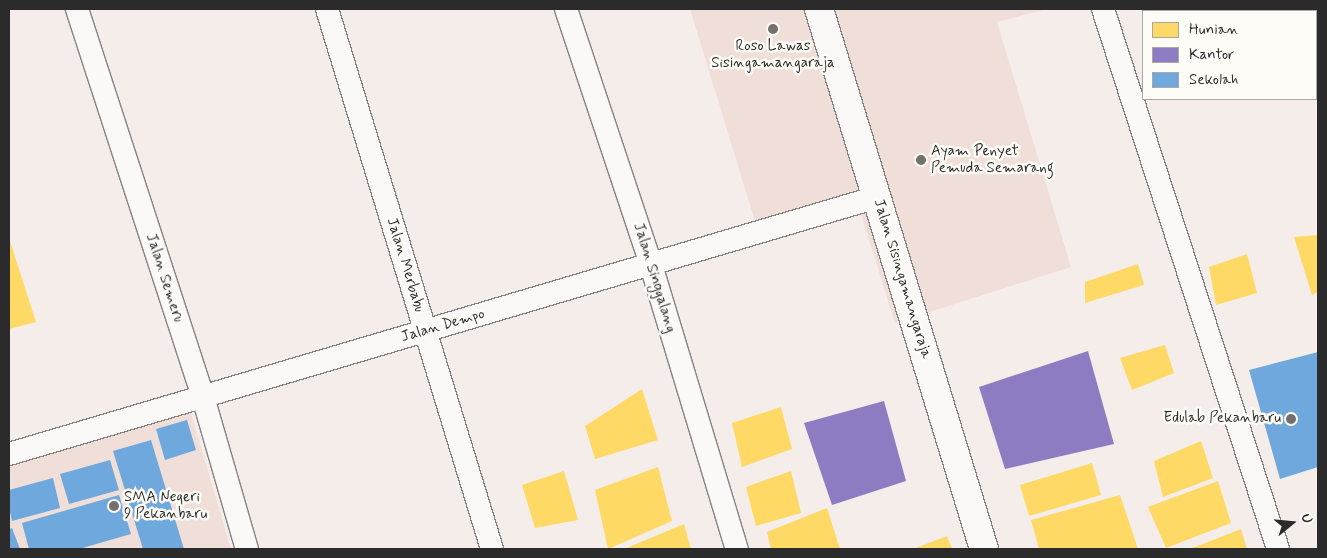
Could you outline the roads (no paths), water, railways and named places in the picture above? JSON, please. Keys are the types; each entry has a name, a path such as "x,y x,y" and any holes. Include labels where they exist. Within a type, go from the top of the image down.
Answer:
{"main road":[{"name":"Jalan Sisingamangaraja","path":"819,9 984,549"}],"street":[{"name":"Jalan Semeru","path":"77,9 203,397 246,549"},
{"name":"Jalan Merbabu","path":"327,9 492,549"},
{"name":"Jalan Singgalang","path":"566,9 651,265 737,549"},
{"path":"1103,9 1278,549"},
{"name":"Jalan Dempo","path":"9,454 877,198"}],"place":[{"name":"Roso Lawas Sisingamangaraja","path":"773,29"},
{"name":"Ayam Penyet Pemuda Semarang","path":"921,160"},
{"name":"Edulab Pekanbaru","path":"1291,419"},
{"name":"SMA Negeri 9 Pekanbaru","path":"114,506"}]}
